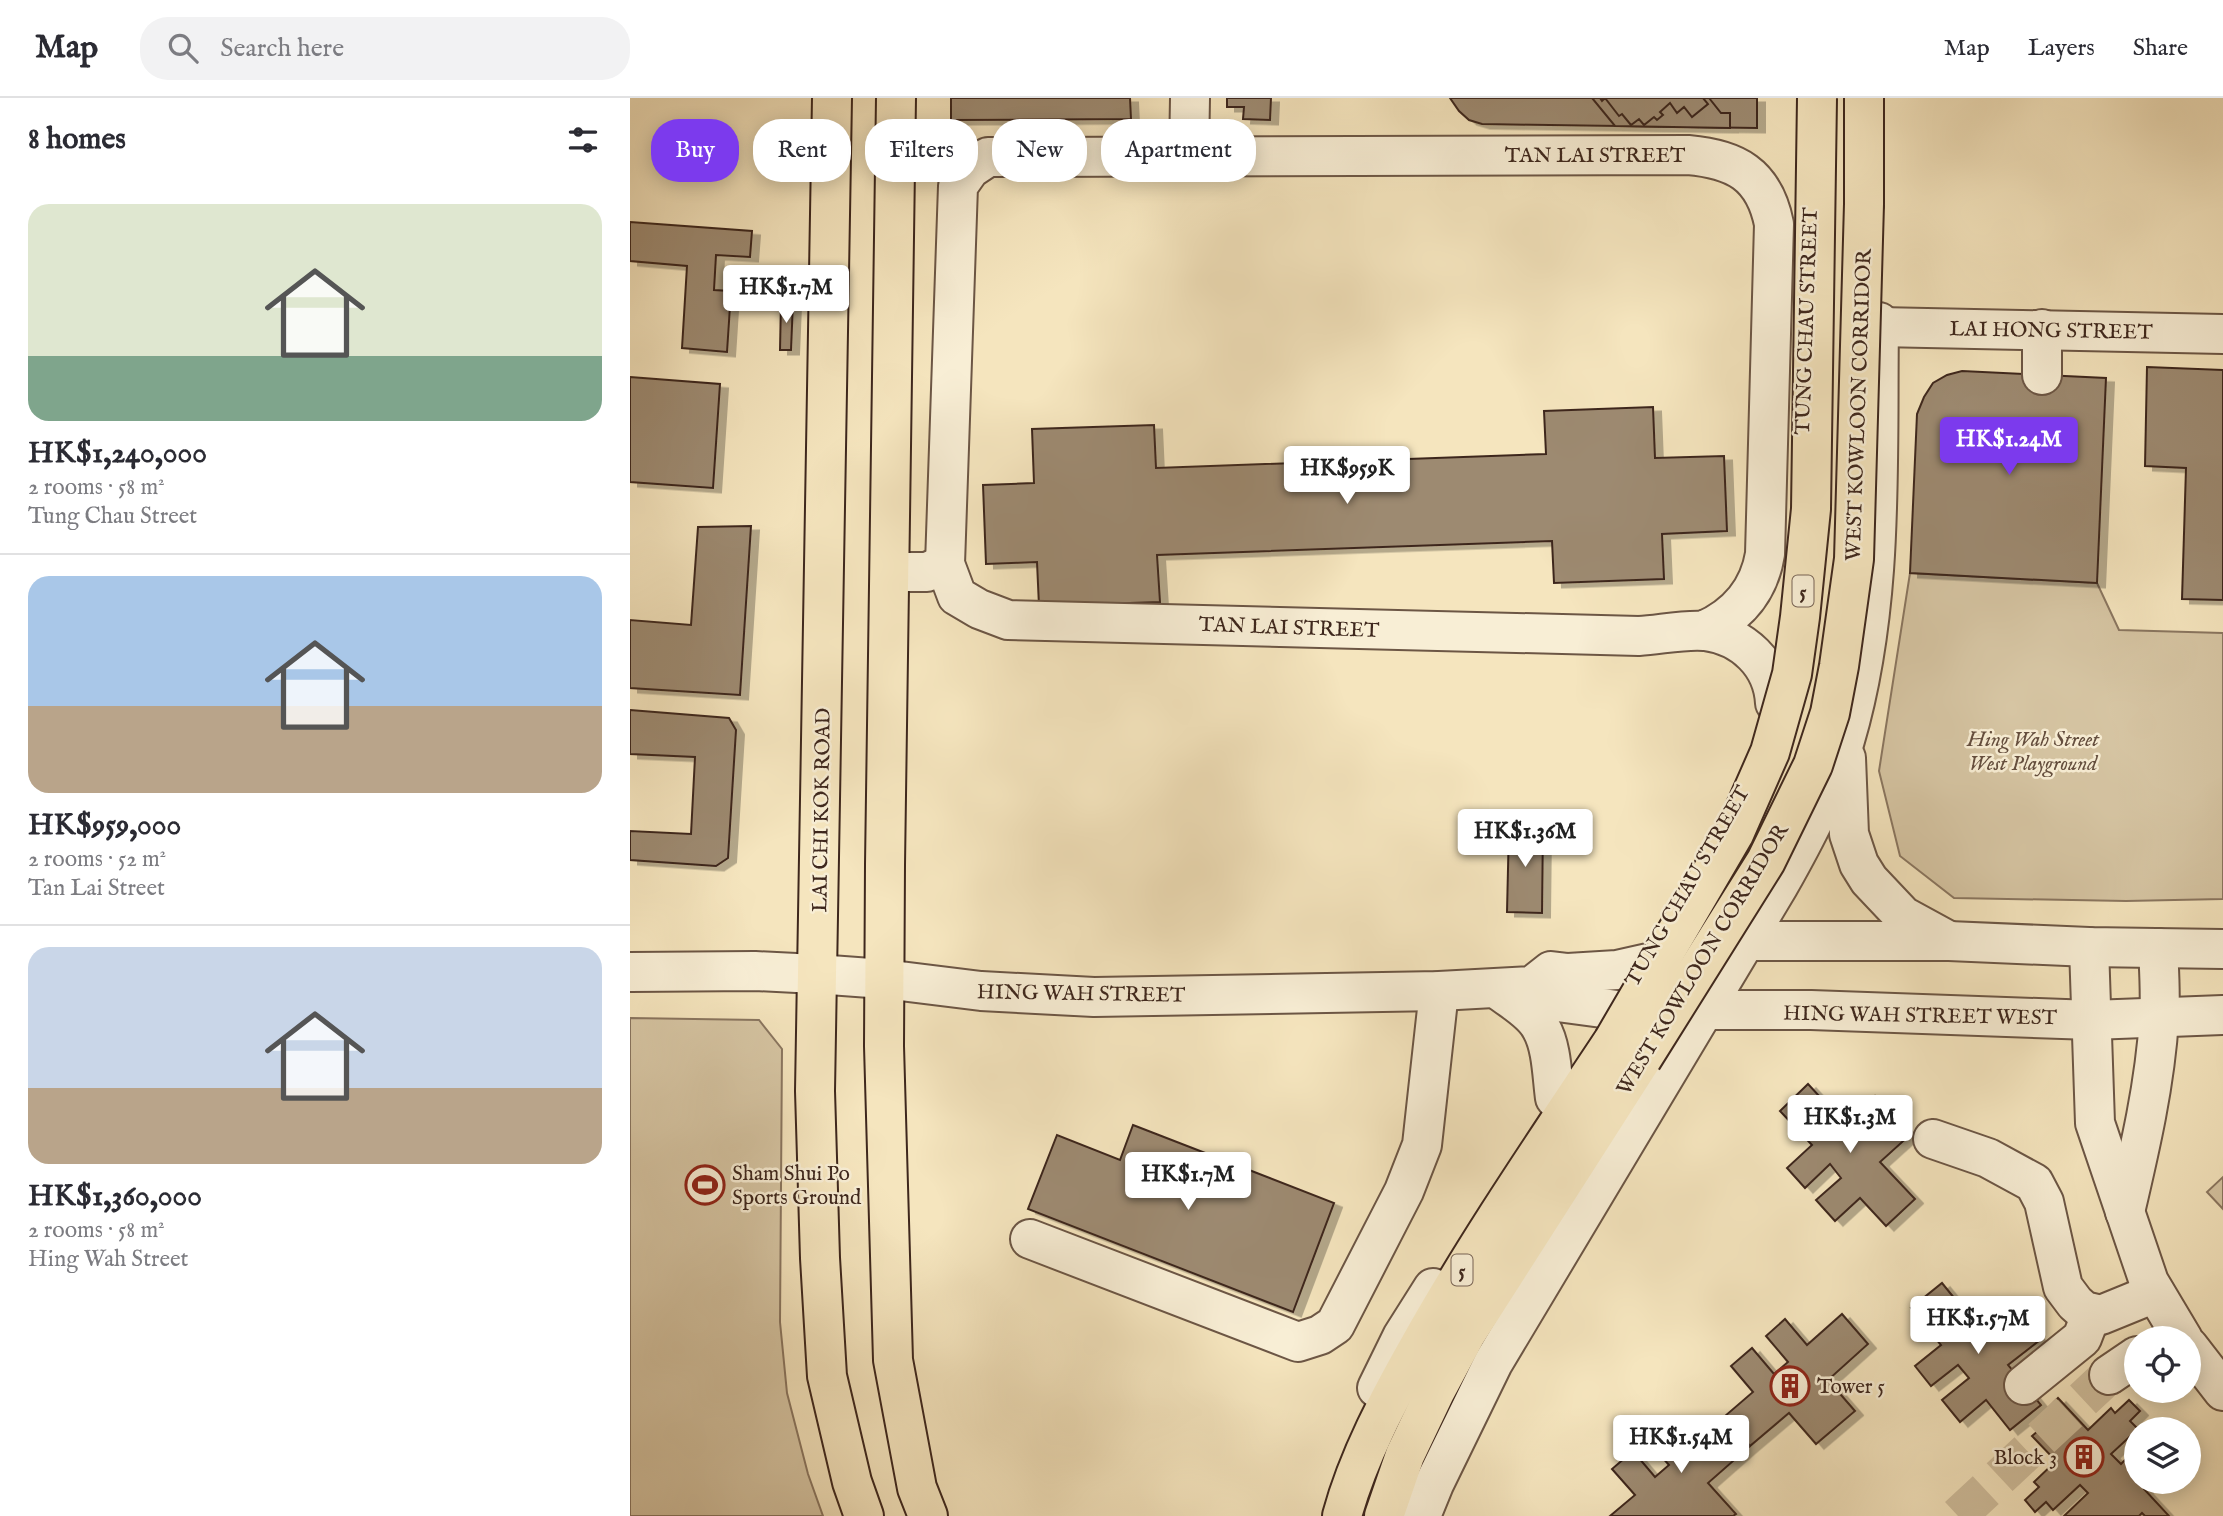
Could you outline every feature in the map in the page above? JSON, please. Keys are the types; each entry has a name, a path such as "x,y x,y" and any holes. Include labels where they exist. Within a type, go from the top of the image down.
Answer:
{"main road":[{"name":"LAI CHI KOK ROAD","path":"832,98 815,1091 827,1376 852,1482 864,1516"},
{"path":"896,98 884,979 893,1360 917,1488 928,1516"},
{"name":"WEST KOWLOON CORRIDOR","path":"1342,1516 1383,1414 1434,1318 1466,1263 1613,1041 1649,981 1734,834 1770,752 1792,674 1811,509 1815,98"},
{"name":"WEST KOWLOON CORRIDOR","path":"1384,1516 1405,1455 1466,1334 1743,900 1787,820 1813,765 1830,713 1854,559 1864,98"}],"street":[{"path":"1190,98 1190,119"},
{"name":"TUNG CHAU STREET","path":"1329,1516 1372,1398 1402,1337 1555,1098 1617,1010 1691,888 1740,798 1756,762 1775,704 1790,614 1798,521 1815,98"},
{"path":"1422,1516 1434,1484 1493,1363 1706,1011 1802,843 1845,740 1865,654 1873,585 1878,496 1883,98"},
{"name":"TAN LAI STREET","path":"1101,156 988,157 970,169 958,186 945,564 957,596 979,609 1008,620 1639,636 1703,631 1726,620 1747,598 1762,572 1766,554 1774,224 1771,210 1758,183 1749,174 1713,157 1688,155 1256,155"},
{"name":"LAI HONG STREET","path":"1879,327 2223,334"},
{"path":"2042,329 2042,375"},
{"path":"890,580 897,572 927,572 945,564"},
{"name":"TAN LAI STREET","path":"1703,631 1736,641 1752,652 1766,670 1774,691 1775,704"},
{"path":"1845,740 1849,834 1859,864 1869,880 1903,916 1949,941"},
{"path":"1646,962 1746,941 1949,941 2223,949"},
{"path":"2089,947 2095,1123 2125,1213 2155,1293 2171,1326"},
{"path":"2125,1213 2146,1120 2160,1018 2158,948"},
{"name":"HING WAH STREET","path":"630,972 755,971 816,974 981,991 1094,997 1440,991 1514,987 1551,971 1568,974 1617,970 1646,962"},
{"path":"1514,987 1550,1001 1617,1010"},
{"path":"1514,987 1523,1008 1542,1028 1555,1098"},
{"path":"1030,1239 1298,1342 1320,1335 1335,1325 1404,1191 1422,1145 1440,991"},
{"name":"HING WAH STREET WEST","path":"1617,1010 1819,1010 2092,1020 2223,1015"},
{"path":"1933,1139 1988,1158 2034,1183 2044,1202 2063,1287 2087,1313 2101,1315 2113,1312 2155,1293"},
{"path":"2024,1385 2082,1338 2087,1325 2087,1313"},
{"path":"2201,1366 2223,1391"}],"green space":[{"name":"Hing Wah Street West Playground","path":"1910,573 2097,583 2119,630 2223,633 2223,899 2126,901 1954,898 1900,856 1879,771"},
{"name":"Sham Shui Po Sports Ground","path":"630,1018 759,1020 782,1049 780,1322 787,1393 808,1474 823,1516 630,1516"},
{"path":"2223,1177 2223,1209 2207,1192"}],"building":[{"path":"951,98 1130,98 1131,119 951,119"},
{"path":"1227,98 1271,98 1270,120 1243,119 1244,107 1227,107"},
{"path":"1450,98 1757,98 1757,128 1482,124 1469,120"},
{"path":"1592,98 1709,98 1721,113 1730,113 1730,128 1615,126"},
{"path":"1605,98 1703,98 1708,104 1692,117 1684,107 1677,113 1670,103 1660,112 1663,115 1657,120 1654,117 1644,125 1639,119 1631,125 1622,114 1619,116"},
{"path":"630,222 752,231 750,257 716,255 714,290 731,291 727,352 682,348 687,266 630,261"},
{"path":"781,301 793,302 791,350 780,350"},
{"path":"2147,367 2223,370 2223,600 2182,599 2186,468 2145,466"},
{"path":"1962,371 2106,378 2097,583 1910,573 1917,414 1933,383"},
{"path":"630,377 720,384 713,488 630,482"},
{"path":"1653,407 1655,458 1724,456 1727,531 1662,534 1664,579 1554,583 1552,541 1157,555 1160,602 1039,606 1037,562 986,564 983,485 1034,483 1032,429 1154,425 1156,468 1546,454 1544,411"},
{"path":"751,526 740,695 630,688 630,620 691,625 698,527"},
{"path":"630,710 729,718 736,730 728,858 716,866 630,860 630,831 691,834 695,757 630,754"},
{"path":"1509,826 1543,826 1542,913 1507,912"},
{"path":"1808,1084 1845,1124 1875,1096 1911,1134 1880,1162 1915,1199 1886,1226 1860,1198 1835,1221 1816,1200 1841,1178 1830,1164 1805,1188 1787,1168 1812,1145 1780,1111"},
{"path":"1133,1125 1334,1203 1293,1312 1028,1209 1057,1135 1120,1160"},
{"path":"1942,1283 1976,1325 2008,1300 2040,1340 2008,1365 2041,1405 2010,1430 1986,1400 1960,1422 1942,1400 1969,1378 1958,1365 1931,1386 1915,1366 1941,1345 1911,1308"},
{"name":"Tower 5","path":"1842,1314 1868,1344 1828,1380 1855,1411 1816,1444 1789,1413 1750,1446 1725,1416 1753,1392 1731,1366 1752,1348 1774,1374 1788,1362 1766,1336 1785,1319 1807,1345"},
{"name":"Block 3","path":"2058,1398 2088,1430 2111,1408 2115,1413 2126,1403 2132,1403 2140,1411 2134,1417 2124,1417 2124,1442 2111,1454 2121,1464 2124,1461 2124,1494 2149,1494 2169,1516 2145,1516 2142,1513 2139,1516 2064,1516 2088,1493 2080,1485 2053,1510 2046,1502 2035,1512 2025,1500 2039,1487 2034,1482 2056,1461 2032,1436 2046,1424 2056,1436 2060,1432 2051,1422 2054,1419 2046,1410"},
{"path":"1724,1417 1749,1447 1708,1483 1736,1514 1610,1516 1635,1495 1612,1469 1633,1451 1655,1477 1669,1465 1647,1440 1666,1422 1688,1448"}],"tunnel":[{"path":"1958,1516 2109,1375"}],"place":[{"name":"Sham Shui Po Sports Ground","path":"705,1185"},
{"name":"Tower 5","path":"1790,1386"},
{"name":"Block 3","path":"2084,1457"}]}
